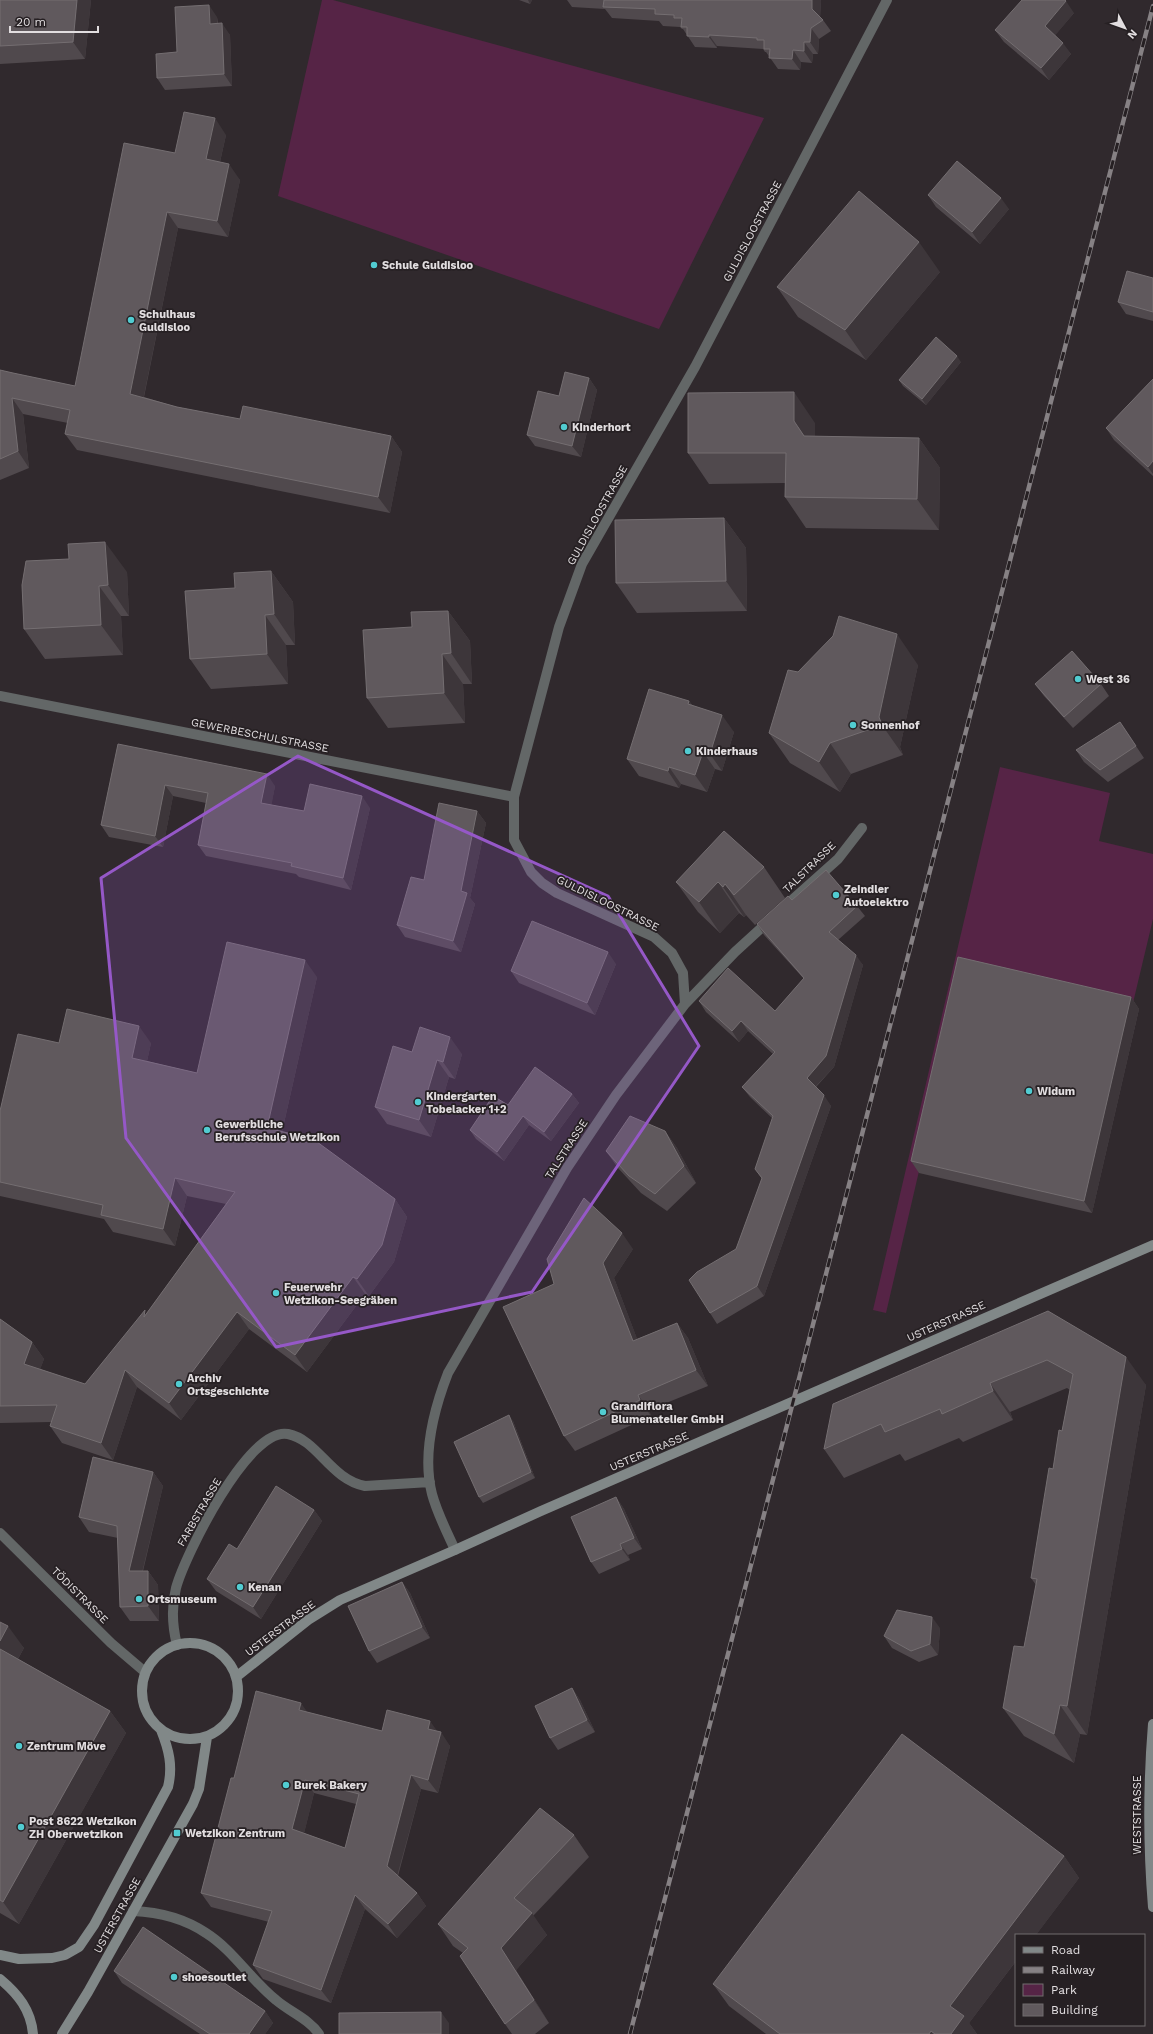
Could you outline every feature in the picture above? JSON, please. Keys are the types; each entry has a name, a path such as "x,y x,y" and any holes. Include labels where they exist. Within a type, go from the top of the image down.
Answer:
{"main road":[{"name":"USTERSTRASSE","path":"236,1677 308,1620 340,1600 1153,1245"},
{"path":"192,1643 207,1646 220,1653 230,1663 236,1677 239,1691 233,1713 230,1719 220,1730 207,1737 191,1740 176,1738 161,1730 152,1721 145,1710 142,1691 145,1672 159,1656 177,1645 192,1643"},
{"name":"WESTSTRASSE","path":"1153,1724 1149,1766 1149,1857 1153,1906"},
{"name":"USTERSTRASSE","path":"0,1955 19,1959 52,1958 65,1955 82,1943 94,1925 163,1799 168,1787 172,1773 171,1760 161,1730"},
{"name":"USTERSTRASSE","path":"62,2034 88,1992 194,1804 199,1789 207,1737"},
{"path":"0,1979 26,2006 33,2034"}],"street":[{"name":"GULDISLOOSTRASSE","path":"685,1004 683,973 672,953 654,938 557,893 542,883 530,872 514,840 514,797 559,627 582,564 695,367 887,0"},
{"name":"GEWERBESCHULSTRASSE","path":"0,696 514,797"},
{"name":"TALSTRASSE","path":"455,1550 436,1504 430,1482 429,1452 436,1408 448,1373 457,1355 567,1168 616,1095 685,1004 735,952 838,859 862,828"},
{"name":"FARBSTRASSE","path":"177,1645 172,1623 176,1590 183,1566 208,1517 225,1488 254,1451 265,1441 281,1434 288,1434 298,1438 307,1444 340,1476 355,1484 365,1486 430,1482"},
{"name":"TÖDISTRASSE","path":"0,1533 111,1643 145,1672"},
{"path":"133,1911 148,1912 166,1916 189,1924 206,1933 218,1942 276,2001 310,2024 319,2034"}],"highlighted area":[{"path":"298,756 608,896 699,1046 532,1292 276,1347 126,1138 101,878"}],"green space":[{"path":"322,0 333,0 764,118 659,329 278,196"},
{"path":"1000,767 1110,793 1099,841 1153,854 1153,919 1132,1007 966,969 886,1313 873,1310"}],"building":[{"path":"0,0 77,0 73,42 0,46"},
{"path":"604,0 812,0 812,9 823,20 811,28 810,42 804,42 804,51 793,50 792,59 769,58 770,49 764,49 764,40 757,40 757,38 709,35 709,37 687,36 687,27 681,27 682,18 674,18 674,15 655,14 655,9 603,7"},
{"path":"1022,0 1066,1 1045,26 1063,43 1041,68 995,30"},
{"path":"209,5 210,24 222,23 224,74 157,78 156,54 177,52 175,7"},
{"path":"184,112 215,118 206,159 229,164 217,221 167,212 130,394 177,407 240,419 243,406 391,436 378,497 65,434 70,410 12,398 18,451 0,459 0,370 75,386 124,143 175,153"},
{"path":"957,161 1001,198 972,232 928,195"},
{"path":"859,191 919,242 845,330 777,287"},
{"path":"1127,271 1153,278 1153,312 1118,302"},
{"path":"936,337 957,356 922,399 899,380"},
{"name":"Kinderhort","path":"565,372 589,378 572,446 527,435 538,391 559,396"},
{"path":"1153,379 1153,461 1148,467 1106,428"},
{"path":"794,392 794,421 804,436 919,438 917,499 785,497 786,453 688,453 688,393"},
{"path":"724,518 726,581 616,583 615,520"},
{"path":"105,542 108,585 99,586 101,625 24,629 22,585 26,561 69,559 68,544"},
{"path":"271,571 274,614 265,615 267,654 190,659 185,591 235,588 234,573"},
{"path":"448,611 451,653 442,654 444,693 367,698 363,630 412,627 411,612"},
{"path":"839,616 897,634 879,717 882,725 830,743 819,762 769,733 788,670 798,672 833,636"},
{"name":"West 36","path":"1072,651 1101,684 1064,717 1035,684"},
{"name":"Kinderhaus","path":"649,689 689,701 688,704 722,715 710,754 703,752 695,775 669,767 668,771 627,759"},
{"path":"1120,722 1136,746 1100,770 1076,750"},
{"path":"118,744 267,774 261,803 304,811 310,784 362,796 343,878 291,866 292,863 198,845 208,793 165,785 155,836 101,825"},
{"path":"439,803 477,811 461,891 467,893 453,941 397,925 411,877 424,880"},
{"path":"724,831 764,867 734,895 725,884 723,887 718,882 699,902 676,882"},
{"path":"826,870 857,906 829,932 856,955 826,1056 807,1078 824,1095 757,1286 710,1313 689,1280 697,1272 736,1249 762,1178 755,1169 773,1116 742,1087 775,1052 741,1021 732,1031 699,1001 728,968 775,1011 804,978 757,924 788,896 792,900"},
{"path":"532,921 608,952 587,1003 511,971"},
{"path":"227,942 305,960 267,1128 313,1139 395,1199 382,1245 357,1279 353,1277 295,1355 237,1312 169,1403 125,1370 101,1443 50,1426 57,1405 0,1406 0,1319 32,1342 24,1364 85,1384 145,1310 144,1317 235,1192 175,1178 163,1229 101,1215 103,1205 0,1182 0,1111 18,1034 59,1043 67,1009 139,1026 132,1058 197,1073"},
{"name":"Widum","path":"958,957 1131,997 1084,1201 911,1161"},
{"path":"420,1027 450,1037 443,1062 437,1060 419,1120 375,1107 393,1046 412,1052"},
{"path":"535,1067 572,1094 544,1132 523,1116 497,1152 470,1130 493,1096 508,1105"},
{"path":"630,1116 665,1131 684,1166 655,1194 629,1176 606,1151"},
{"path":"584,1198 622,1233 603,1263 633,1341 677,1323 696,1370 638,1395 640,1400 564,1436 503,1307 554,1284 547,1259"},
{"path":"1048,1311 1126,1357 1067,1706 1060,1705 1054,1734 1003,1708 1014,1646 1024,1647 1037,1579 1031,1578 1049,1468 1053,1469 1059,1430 1062,1431 1073,1374 1047,1360 990,1383 993,1391 942,1414 940,1409 885,1432 881,1424 824,1449 833,1404"},
{"path":"509,1415 531,1472 479,1497 454,1442"},
{"path":"93,1457 153,1472 129,1571 148,1571 148,1606 120,1607 117,1526 79,1517"},
{"path":"276,1486 314,1510 253,1607 207,1579 229,1544 237,1549"},
{"path":"616,1497 634,1538 620,1544 622,1549 591,1562 571,1517"},
{"path":"402,1582 422,1627 369,1651 348,1606"},
{"path":"897,1610 932,1617 930,1644 911,1651 884,1636"},
{"path":"0,1622 8,1626 0,1641"},
{"path":"0,1649 110,1711 3,1902 0,1900"},
{"path":"572,1688 587,1720 550,1738 535,1706"},
{"path":"256,1691 301,1703 299,1710 382,1731 387,1710 430,1721 428,1729 441,1732 428,1780 411,1775 387,1866 417,1893 388,1924 355,1895 321,1990 253,1965 272,1911 201,1893 231,1778 234,1778","holes":["305,1780 359,1794 345,1848 292,1829"]},
{"path":"902,1734 1064,1856 950,2006 964,2016 951,2034 935,2034 931,2031 929,2034 780,2034 713,1984"},
{"path":"540,1808 574,1835 514,1898 532,1913 501,1948 534,2000 505,2024 460,1956 468,1948 438,1924"},
{"path":"143,1927 265,2011 249,2034 210,2034 114,1971"},
{"path":"441,2012 441,2034 339,2034 339,2013"}],"railway":[{"path":"630,2034 1153,6"}],"place":[{"name":"Schule Guldisloo","path":"374,265"},
{"name":"Schulhaus Guldisloo","path":"131,320"},
{"name":"Kinderhort","path":"564,427"},
{"name":"West 36","path":"1078,679"},
{"name":"Sonnenhof","path":"853,725"},
{"name":"Kinderhaus","path":"688,751"},
{"name":"Zeindler Autoelektro","path":"836,895"},
{"name":"Widum","path":"1029,1091"},
{"name":"Kindergarten Tobelacker 1+2","path":"418,1102"},
{"name":"Gewerbliche Berufsschule Wetzikon","path":"207,1130"},
{"name":"Feuerwehr Wetzikon-Seegräben","path":"276,1293"},
{"name":"Archiv Ortsgeschichte","path":"179,1384"},
{"name":"Grandiflora Blumenatelier GmbH","path":"603,1412"},
{"name":"Kenan","path":"240,1587"},
{"name":"Ortsmuseum","path":"139,1599"},
{"name":"Zentrum Möve","path":"19,1746"},
{"name":"Burek Bakery","path":"286,1785"},
{"name":"Post 8622 Wetzikon ZH Oberwetzikon","path":"21,1827"},
{"name":"Wetzikon Zentrum","path":"177,1833"},
{"name":"shoesoutlet","path":"174,1977"}]}
